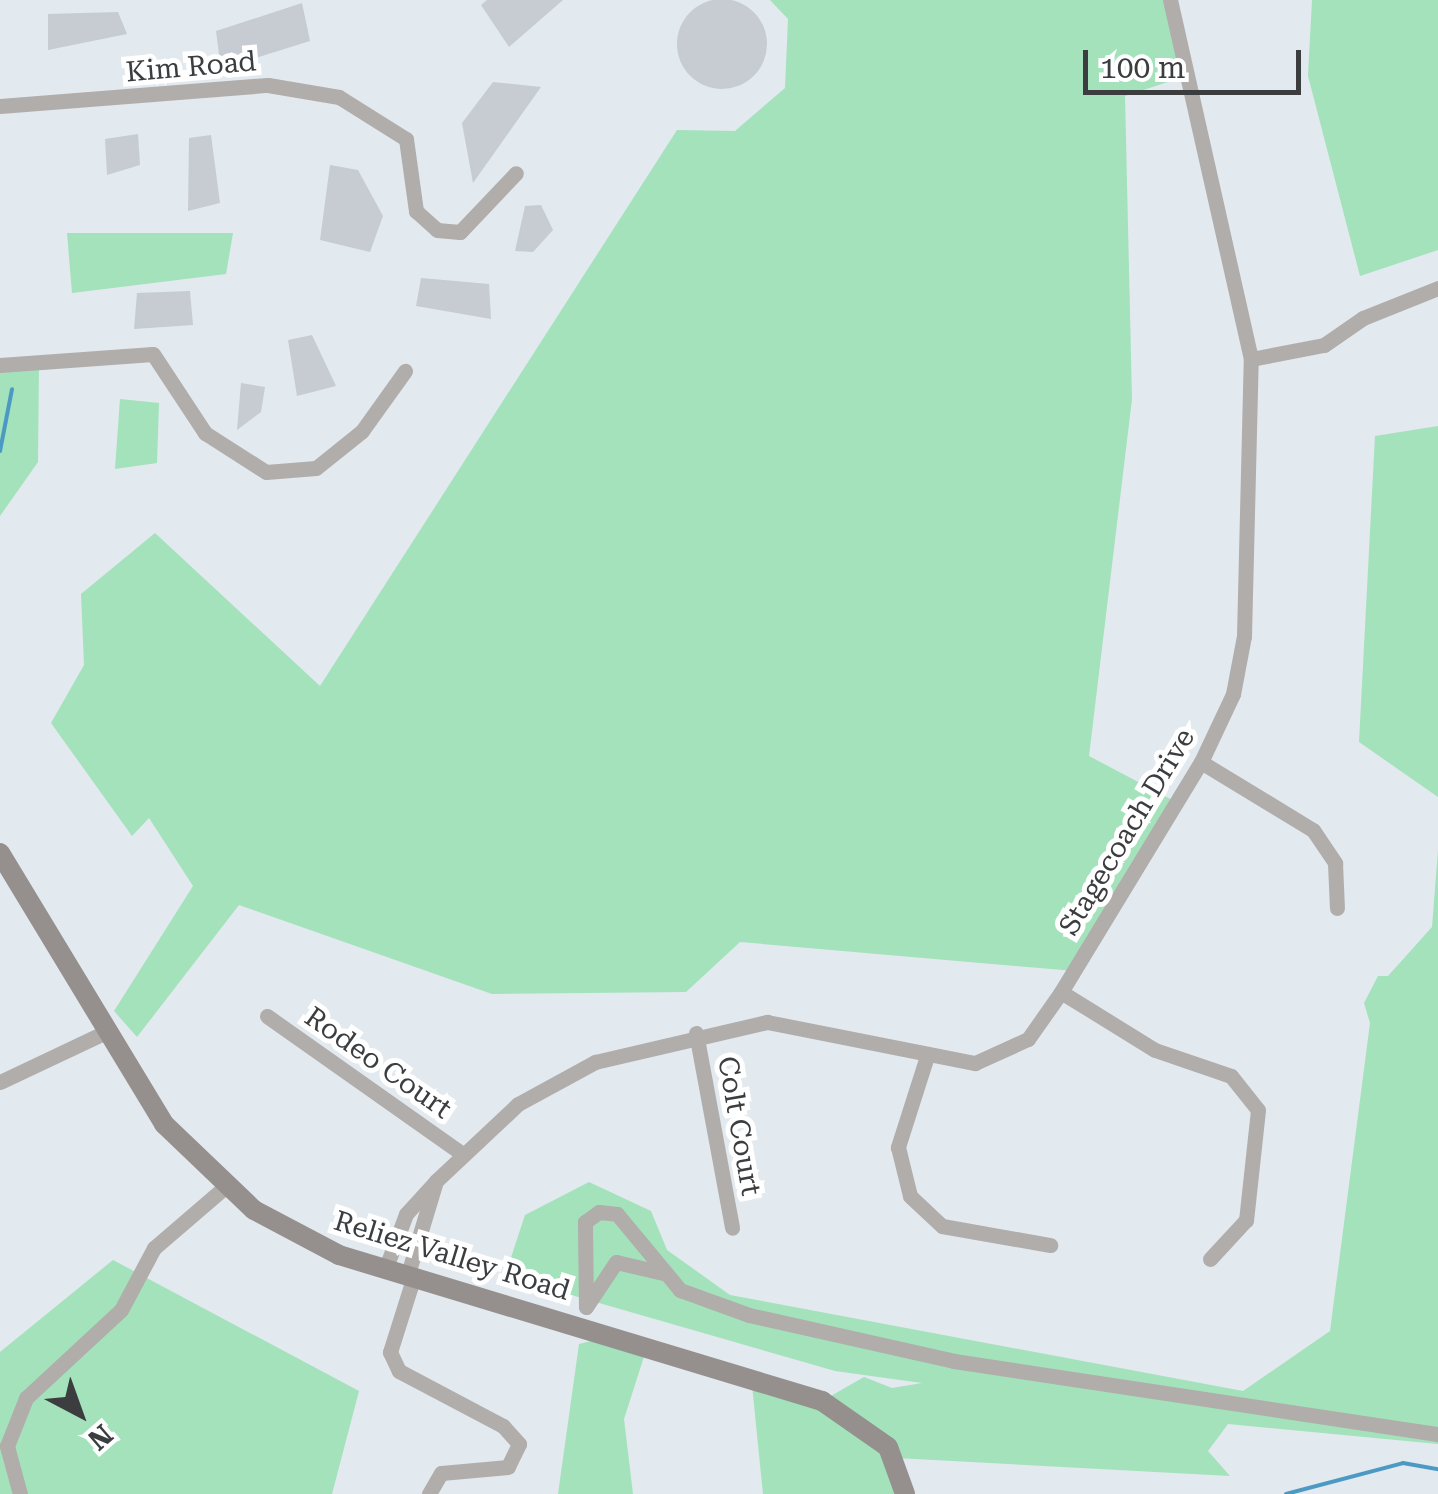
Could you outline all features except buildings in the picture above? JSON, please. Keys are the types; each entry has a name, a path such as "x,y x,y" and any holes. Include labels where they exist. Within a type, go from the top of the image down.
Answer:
{"main road":[{"name":"Reliez Valley Road","path":"0,853 164,1124 225,1187 284,1230 385,1270 584,1316 822,1401 888,1447 905,1494"}],"street":[{"name":"Stagecoach Drive","path":"385,1270 406,1214 460,1152 518,1104 595,1062 696,1033 767,1022 927,1056 975,1062 1011,1050 1061,992 1201,762 1233,694 1244,636 1251,359 1170,0"},
{"name":"Kim Road","path":"0,106 268,85 339,97 406,140 416,211 438,230 460,232 516,173"},
{"path":"1251,359 1324,345 1363,318 1438,288"},
{"path":"0,364 152,354 205,433 266,472 316,468 362,431 404,371"},
{"path":"1201,762 1313,830 1335,863 1338,908"},
{"path":"1061,992 1154,1050 1231,1076 1258,1110 1246,1220 1210,1260"},
{"name":"Rodeo Court","path":"267,1016 460,1152"},
{"path":"0,1082 108,1031"},
{"name":"Colt Court","path":"696,1033 732,1228"},
{"path":"927,1056 898,1147 910,1196 942,1226 1050,1245"},
{"name":"Stagecoach Drive","path":"429,1494 441,1473 508,1467 518,1444 504,1426 399,1372 390,1352 436,1182"},
{"path":"20,1494 9,1465 12,1424 40,1377 103,1329 154,1248 225,1187"},
{"path":"584,1316 590,1259 585,1222 610,1210 663,1273 693,1298 730,1310 954,1361 1438,1434"},
{"path":"406,1214 424,1223"},
{"path":"590,1259 610,1266 636,1262 663,1273"},
{"path":"584,1316 610,1266"}],"green space":[{"path":"770,0 1170,0 1183,77 1125,96 1132,399 1089,756 1176,802 1074,971 740,942 686,992 492,994 239,905 137,1037 114,1011 193,886 149,818 132,836 51,723 84,665 81,594 155,533 320,686 677,130 735,131 785,88 788,19"},
{"path":"1312,0 1438,0 1438,250 1360,276 1308,76"},
{"path":"67,233 233,233 226,274 72,293"},
{"path":"39,362 38,462 0,516 0,365"},
{"path":"120,399 159,403 157,463 115,469"},
{"path":"1438,426 1438,797 1359,742 1375,436"},
{"path":"1438,850 1438,1444 1228,1424 1208,1451 1230,1476 896,1458 905,1494 763,1494 751,1375 822,1401 864,1377 892,1388 922,1383 835,1371 505,1276 525,1215 589,1182 651,1211 667,1250 730,1295 1243,1391 1330,1331 1370,1023 1364,1003 1378,976 1388,976 1432,927"},
{"path":"113,1260 359,1391 332,1494 0,1494 0,1352"},
{"path":"615,1335 648,1344 624,1419 633,1494 558,1494 579,1344"}],"waterway":[{"path":"0,451 12,389"},
{"path":"1286,1494 1403,1463 1438,1469"}]}
